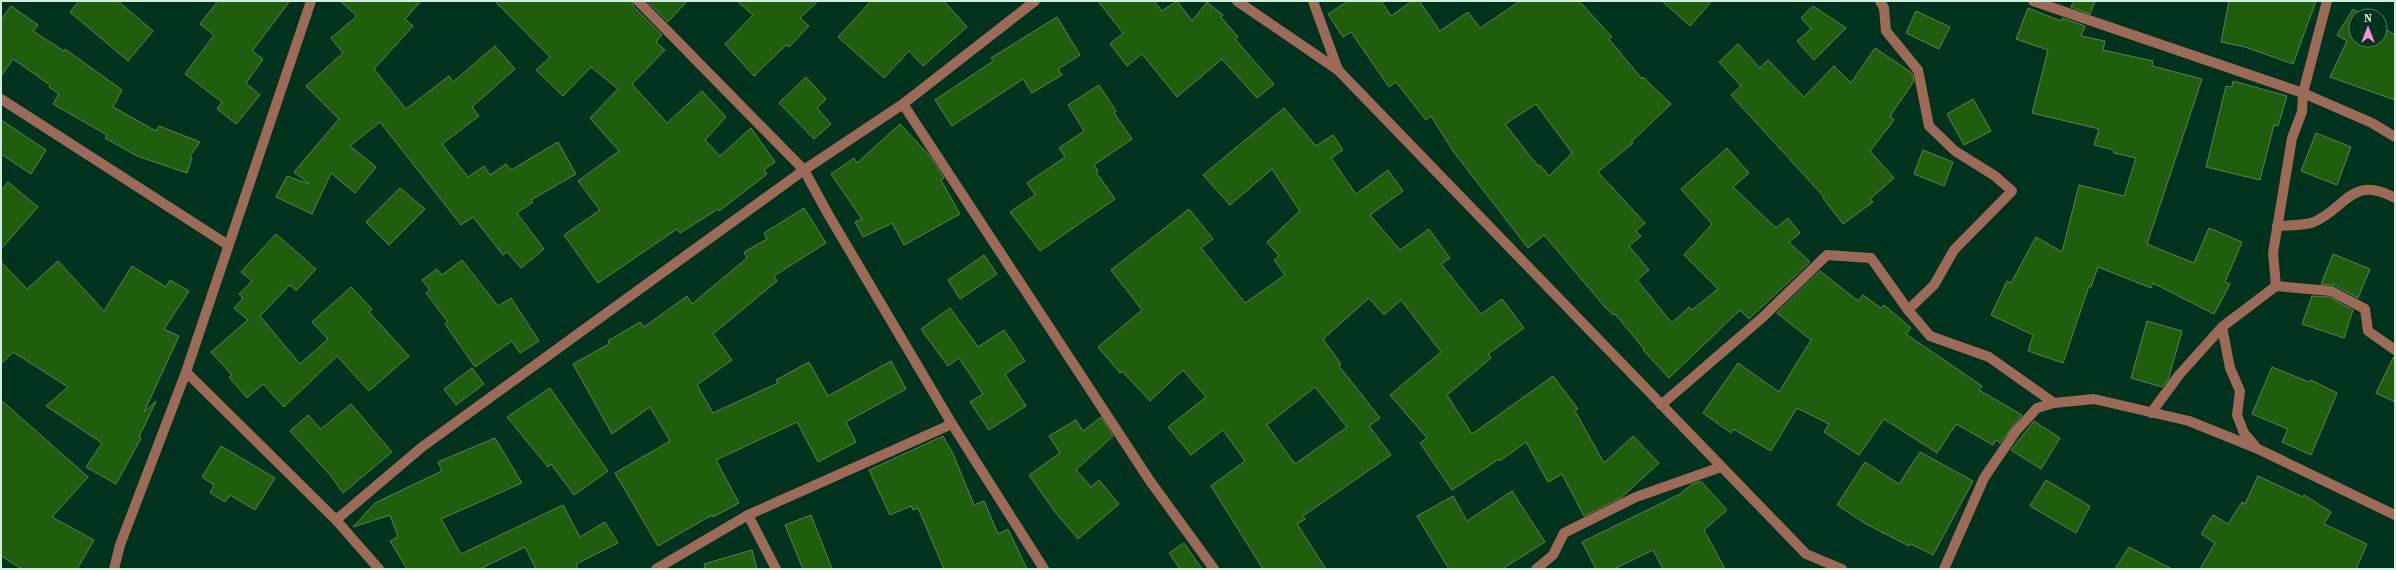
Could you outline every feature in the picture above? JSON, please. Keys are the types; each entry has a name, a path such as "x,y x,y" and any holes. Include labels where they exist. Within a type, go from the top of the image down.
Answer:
{"street":[{"path":"114,569 120,545 186,372 311,1"},
{"path":"638,1 804,170 828,214 952,424 1044,569"},
{"path":"336,520 422,447 804,170 903,104 1035,1"},
{"path":"1236,1 1338,70 1720,467 1806,554 1842,569"},
{"path":"1313,1 1338,70"},
{"path":"1880,1 1884,8 1886,31 1918,70 1929,126 1955,151 1995,176 2012,191 1954,250 1934,285 1908,310"},
{"path":"2033,1 2303,93 2372,123 2395,137"},
{"path":"2276,286 2273,253 2292,138 2302,112 2303,93 2327,1"},
{"path":"1,99 228,245"},
{"path":"903,104 1150,481 1214,569"},
{"path":"2277,226 2314,222 2353,193 2381,190 2395,198"},
{"path":"1661,405 1758,322 1827,255 1871,258 1908,310 1930,336 1989,357 2054,403"},
{"path":"2151,413 2179,375 2222,327 2276,286 2331,291 2365,309 2368,331 2395,350"},
{"path":"2222,327 2230,368 2240,391 2237,415 2244,433 2256,448"},
{"path":"186,372 336,520 379,569"},
{"path":"1944,569 1984,478 2016,431 2037,408 2054,403 2094,399 2190,421 2256,448 2395,515"},
{"path":"656,569 748,516 952,424"},
{"path":"1536,569 1553,554 1564,533 1636,497 1720,467"},
{"path":"748,516 776,569"}],"building":[{"path":"79,1 118,1 153,31 128,61 70,12"},
{"path":"218,1 290,1 252,51 263,59 246,83 260,95 236,124 217,109 222,102 185,74 214,35 200,24"},
{"path":"340,1 421,1 405,19 413,26 374,69 406,109 449,76 453,82 495,46 515,69 472,107 479,116 442,144 468,177 484,166 490,175 506,164 511,170 558,142 576,174 531,200 533,202 517,213 544,249 521,268 507,252 503,255 473,217 461,225 380,122 350,146 376,167 355,193 331,173 312,214 276,197 287,176 309,184 294,172 339,119 306,86 343,53 331,38 357,16"},
{"path":"495,1 632,1 633,6 662,35 656,42 665,50 632,84 667,123 702,91 726,117 705,140 720,156 751,128 775,162 764,170 767,174 719,211 718,209 680,233 677,229 598,283 564,235 600,210 578,181 619,151 590,118 618,89 591,67 563,96 536,70 550,57"},
{"path":"647,1 687,1 668,22"},
{"path":"737,1 818,1 800,18 809,26 789,47 786,45 754,76 725,44 753,15"},
{"path":"871,1 944,1 967,27 923,66 909,51 884,78 838,37"},
{"path":"1098,1 1154,1 1162,11 1177,1 1192,21 1207,2 1223,15 1221,17 1238,37 1235,39 1274,84 1257,98 1222,59 1177,97 1142,54 1127,66 1110,44 1123,33"},
{"path":"1348,1 1381,1 1391,16 1412,1 1419,1 1440,31 1468,12 1480,28 1520,1 1579,1 1612,37 1609,39 1642,79 1643,77 1671,104 1631,142 1633,143 1598,172 1645,223 1636,231 1641,236 1629,246 1649,270 1637,280 1672,323 1689,307 1692,310 1718,289 1684,255 1712,224 1681,189 1727,148 1749,173 1733,187 1776,228 1788,218 1800,233 1789,242 1810,262 1749,319 1740,310 1669,378 1643,350 1644,349 1615,314 1613,315 1605,307 1544,235 1528,248 1453,151 1431,116 1426,120 1396,82 1389,87 1351,32 1343,37 1328,14","holes":["1536,104 1572,153 1549,176 1540,165 1538,166 1505,124"]},
{"path":"1662,1 1712,1 1690,26"},
{"path":"2074,1 2095,1 2090,14 2071,7"},
{"path":"2229,1 2316,1 2293,64 2245,47 2221,42"},
{"path":"11,6 38,25 33,31 64,51 65,49 122,90 113,107 156,131 159,126 200,142 190,156 192,158 187,173 137,156 105,138 107,135 53,104 59,94 49,87 50,85 13,59 1,76 1,20"},
{"path":"1813,6 1846,28 1814,60 1797,41 1811,29 1801,18"},
{"path":"2028,8 2061,21 2062,18 2085,26 2081,36 2105,41 2103,50 2153,61 2152,66 2202,79 2147,244 2194,263 2209,228 2242,242 2225,282 2230,284 2214,314 2153,283 2151,288 2098,267 2091,287 2089,286 2063,363 2028,351 2033,335 1991,315 2007,281 2011,283 2036,237 2062,252 2079,185 2124,196 2136,158 2114,153 2114,150 2094,145 2099,129 2032,113 2048,50 2016,39"},
{"path":"1916,11 1950,27 1939,49 1906,33"},
{"path":"1057,17 1080,55 1058,69 1062,75 1032,93 1023,79 952,126 935,100 993,61 991,58"},
{"path":"2348,17 2348,48 2388,48 2388,31 2395,35 2395,100 2330,77 2347,41 2337,35"},
{"path":"1738,44 1760,68 1768,60 1804,97 1834,66 1851,83 1875,48 1912,73 1914,81 1890,116 1894,120 1870,151 1894,178 1870,199 1873,202 1843,224 1823,198 1824,197 1731,95 1741,86 1719,62"},
{"path":"806,77 826,99 817,108 831,124 814,139 779,103"},
{"path":"2233,81 2287,96 2278,126 2274,125 2260,180 2206,167 2226,86 2232,87"},
{"path":"1099,85 1116,111 1114,113 1132,139 1094,165 1098,171 1096,172 1115,199 1040,251 1010,212 1035,195 1027,183 1065,157 1059,148 1084,131 1068,105"},
{"path":"1973,99 1991,131 1964,145 1947,114"},
{"path":"1284,108 1316,146 1333,135 1343,150 1331,158 1356,194 1388,170 1403,191 1370,215 1400,250 1429,229 1450,258 1441,264 1481,314 1502,299 1524,328 1488,354 1491,358 1447,395 1472,434 1553,376 1578,409 1575,411 1604,463 1633,436 1659,463 1622,497 1584,516 1562,474 1548,482 1526,442 1500,461 1499,459 1452,490 1420,443 1427,438 1390,395 1441,352 1401,300 1384,315 1369,298 1323,339 1341,364 1339,366 1380,418 1369,426 1391,455 1303,516 1305,519 1297,524 1326,569 1263,569 1211,486 1245,461 1223,430 1191,455 1168,427 1206,397 1183,370 1150,401 1122,371 1120,373 1098,347 1142,310 1111,270 1189,209 1213,239 1201,248 1245,303 1285,275 1274,260 1279,256 1267,242 1300,211 1272,169 1230,205 1203,175","holes":["1315,387 1347,427 1295,464 1267,425"]},
{"path":"1,120 46,150 31,174 1,154"},
{"path":"900,124 929,155 944,178 941,180 960,214 904,245 892,223 863,237 855,222 862,219 831,174 854,158 857,163"},
{"path":"2316,133 2351,147 2337,185 2301,171"},
{"path":"1923,150 1953,162 1944,186 1914,174"},
{"path":"8,182 38,207 1,249 1,191"},
{"path":"400,188 425,209 389,245 366,222"},
{"path":"804,208 826,243 774,276 777,281 713,334 732,360 697,385 713,413 778,383 776,380 809,362 828,396 891,361 906,389 846,422 856,442 818,462 797,422 716,460 739,503 713,517 712,515 658,546 615,473 670,441 650,407 612,434 573,364 609,344 608,341 640,322 644,327 687,296 692,304 747,258 744,252 767,239 764,233"},
{"path":"276,234 316,269 296,291 290,285 260,316 300,364 328,339 312,322 351,287 372,309 369,312 409,356 369,391 337,356 284,407 263,384 247,398 229,377 232,375 211,352 248,320 234,308 243,298 239,294 252,281 241,272"},
{"path":"2333,254 2370,269 2358,298 2334,285 2321,284"},
{"path":"984,255 997,274 960,299 948,280"},
{"path":"462,260 498,306 511,298 539,341 520,353 512,341 475,367 445,324 448,322 426,293 430,290 422,280 437,269 442,275"},
{"path":"58,261 104,311 132,266 166,287 170,280 189,291 164,329 179,336 144,412 156,401 139,437 141,438 116,484 86,467 102,443 46,406 68,387 13,352 1,364 1,262 27,289"},
{"path":"1820,271 1858,301 1863,295 1881,308 1884,305 1911,328 1906,334 1982,386 1979,390 2022,415 2000,443 1996,440 1993,445 1956,424 1937,453 1884,419 1859,455 1824,432 1829,424 1797,408 1771,451 1733,429 1731,433 1703,413 1738,363 1779,392 1811,340 1777,313"},
{"path":"2312,296 2329,297 2353,310 2344,338 2302,324"},
{"path":"950,308 978,347 1004,330 1025,361 1005,374 1026,406 989,430 970,402 983,394 959,358 948,366 921,329"},
{"path":"2147,321 2182,331 2168,380 2162,387 2131,378"},
{"path":"2395,356 2395,402 2376,393"},
{"path":"2272,367 2309,382 2311,380 2337,393 2311,455 2282,442 2288,429 2252,414"},
{"path":"472,368 484,384 456,405 444,389"},
{"path":"550,388 608,471 574,495 551,464 548,467 507,417"},
{"path":"1,400 88,477 52,517 94,540 77,569 22,569 1,556"},
{"path":"351,404 392,452 343,493 331,476 290,431 308,415 321,429"},
{"path":"1101,417 1113,436 1076,470 1091,487 1099,480 1119,504 1078,539 1055,512 1029,475 1060,453 1049,436 1076,420 1083,431"},
{"path":"2034,421 2060,438 2041,469 2011,450"},
{"path":"943,436 954,456 974,505 984,501 998,534 1008,529 1027,569 944,569 918,508 913,510 911,506 890,515 869,470"},
{"path":"495,438 522,483 441,519 461,554 563,505 580,537 605,522 618,543 576,564 578,569 536,569 525,547 480,569 407,569 390,541 398,537 390,515 353,527 375,503 442,471 438,462"},
{"path":"221,446 275,478 255,510 230,495 225,502 210,493 214,485 202,477"},
{"path":"1920,452 1973,481 1933,555 1911,544 1909,546 1866,524 1837,505 1865,462 1899,484"},
{"path":"2258,476 2303,497 2304,495 2331,512 2324,524 2367,544 2356,569 2200,569 2215,543 2201,534 2213,515 2228,524 2242,502 2245,504"},
{"path":"2046,480 2090,506 2076,533 2030,506"},
{"path":"1701,481 1727,510 1704,530 1725,569 1663,569 1653,550 1614,569 1596,569 1582,542 1680,494 1692,484"},
{"path":"1512,491 1545,542 1502,569 1449,569 1417,516 1453,496 1467,521"},
{"path":"811,515 832,569 803,569 785,525"},
{"path":"1184,543 1202,569 1180,569 1169,553"},
{"path":"2129,547 2172,569 2115,569"},
{"path":"752,550 757,569 705,569 704,564"}]}
